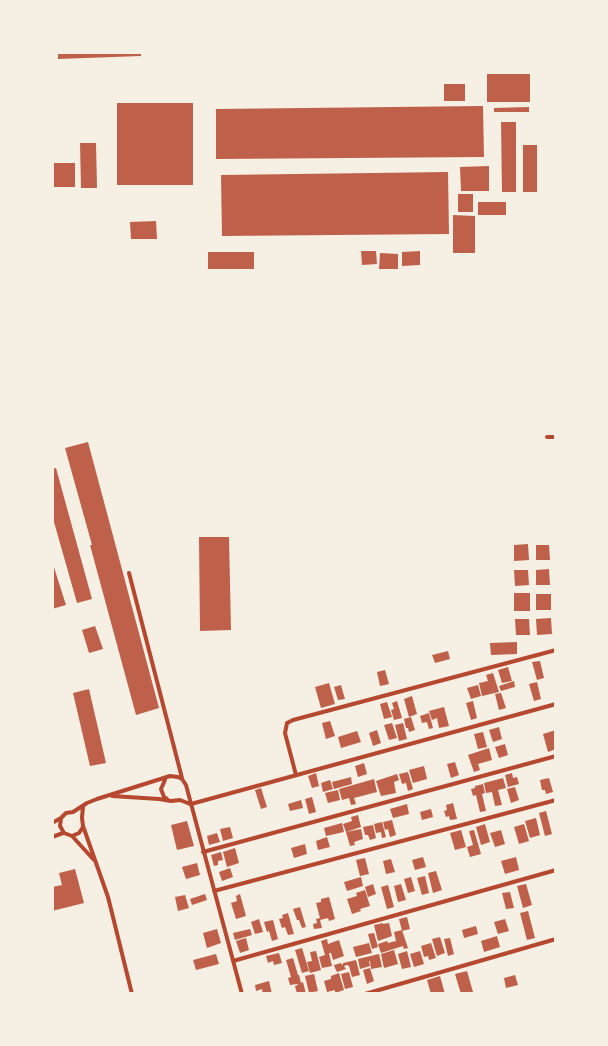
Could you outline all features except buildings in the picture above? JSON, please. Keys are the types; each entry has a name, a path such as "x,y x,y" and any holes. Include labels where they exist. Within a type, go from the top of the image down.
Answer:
{"street":[{"path":"547,437 555,437"},
{"path":"129,573 182,778 242,993"},
{"path":"296,776 285,733 287,723 293,720 555,650"},
{"path":"109,796 180,800 191,804 555,704"},
{"path":"203,852 555,756"},
{"path":"52,823 66,813 73,812 92,801 166,778 174,776 182,778"},
{"path":"166,778 161,789 167,800"},
{"path":"180,800 187,790"},
{"path":"214,891 555,800"},
{"path":"83,806 83,826 108,897 132,993"},
{"path":"73,812 82,818"},
{"path":"61,818 60,826 64,833"},
{"path":"72,836 80,833 83,826"},
{"path":"52,837 64,833 72,836 96,863"},
{"path":"233,961 555,870"},
{"path":"365,993 555,939"}]}
